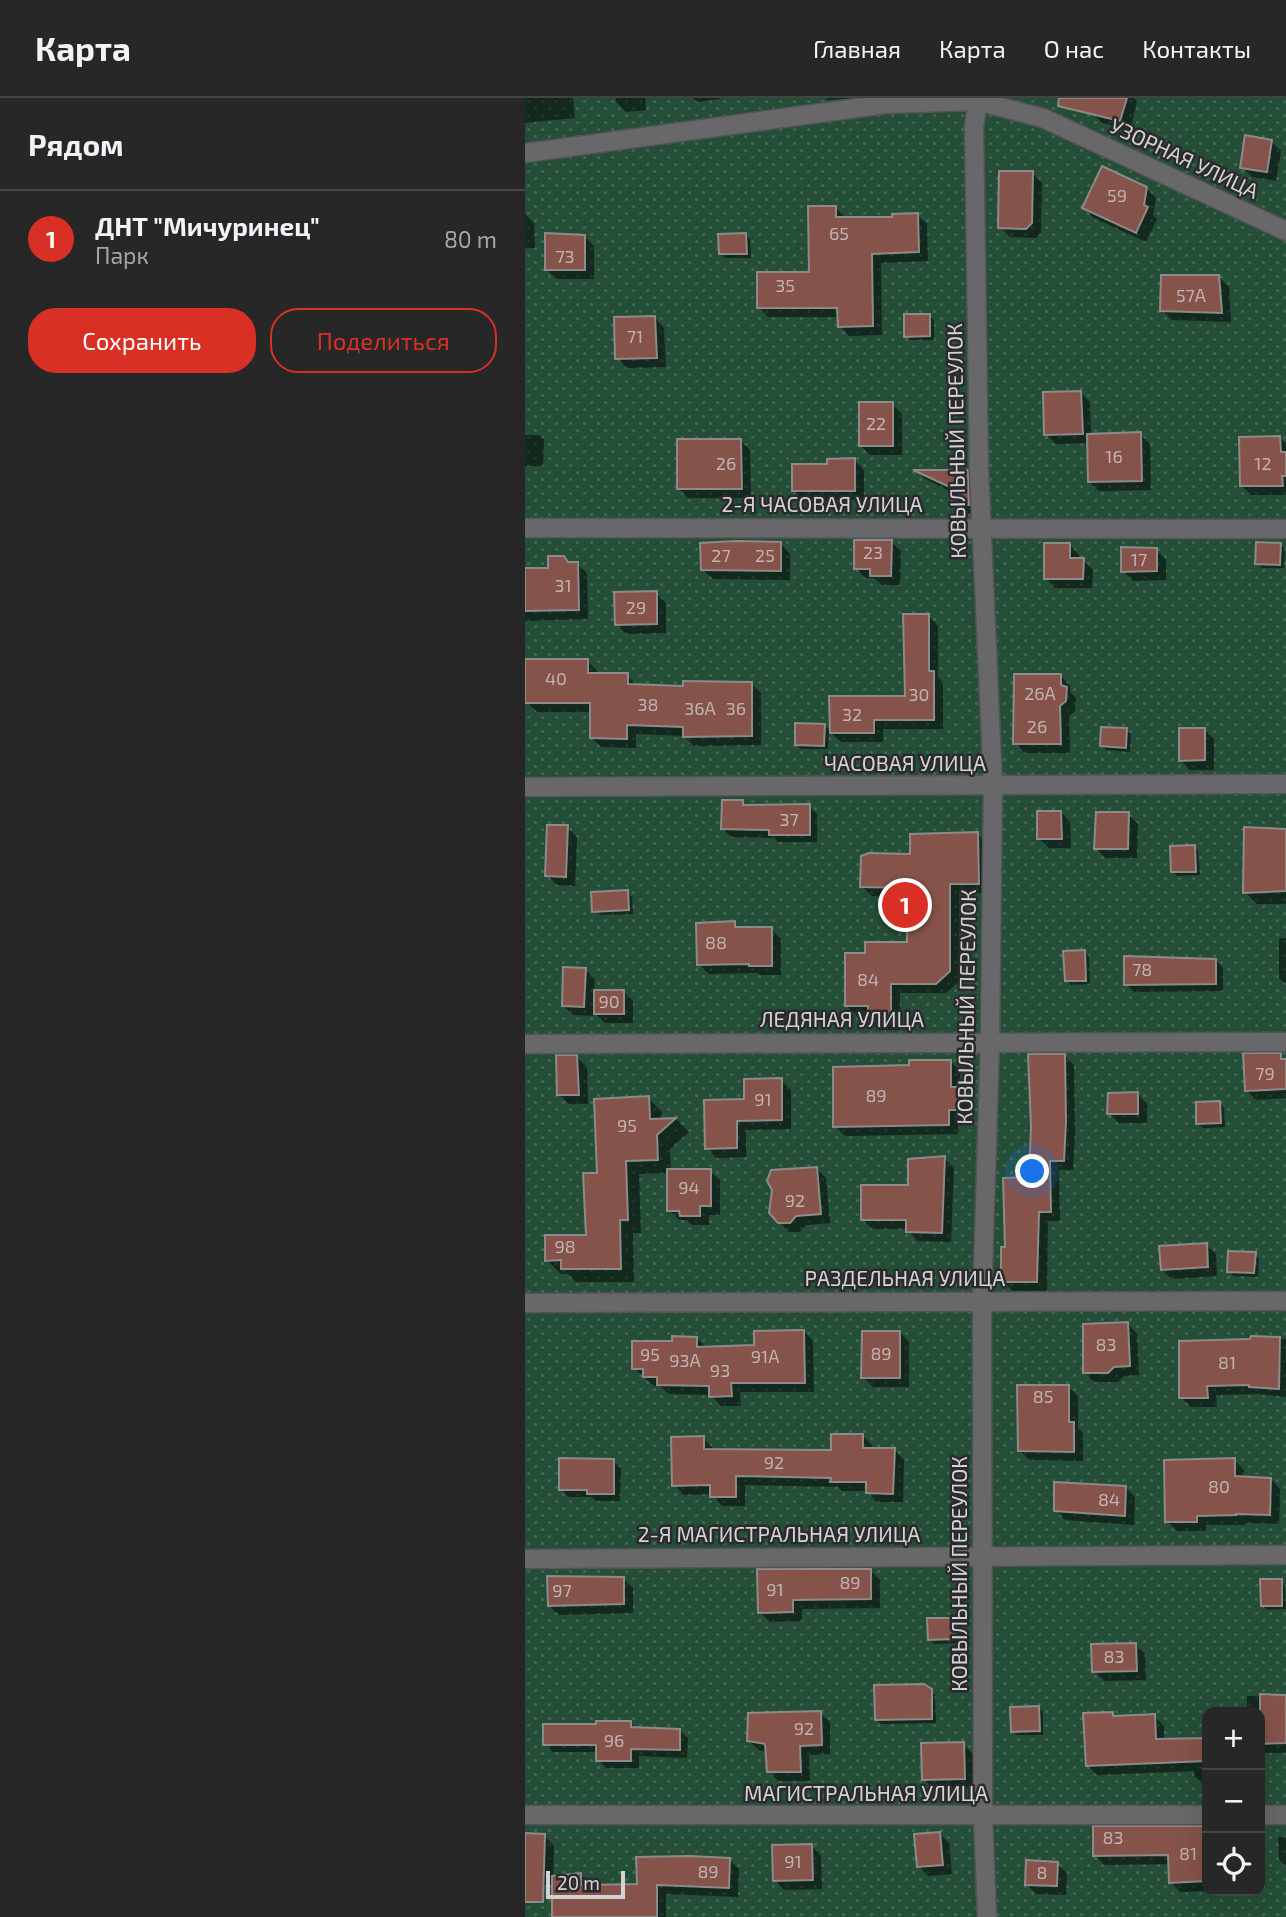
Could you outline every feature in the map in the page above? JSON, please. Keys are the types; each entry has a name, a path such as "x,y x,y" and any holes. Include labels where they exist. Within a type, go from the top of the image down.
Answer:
{"street":[{"name":"УЗОРНАЯ УЛИЦА","path":"525,153 886,104 977,100 1044,118 1286,231"},
{"name":"КОВЫЛЬНЫЙ ПЕРЕУЛОК","path":"977,100 974,127 981,528 993,786 990,1042 982,1301 983,1817 987,1917"},
{"name":"2-Я ЧАСОВАЯ УЛИЦА","path":"525,528 1286,529"},
{"name":"ЧАСОВАЯ УЛИЦА","path":"525,787 1286,784"},
{"name":"ЛЕДЯНАЯ УЛИЦА","path":"525,1044 1286,1042"},
{"name":"РАЗДЕЛЬНАЯ УЛИЦА","path":"525,1303 1286,1301"},
{"name":"2-Я МАГИСТРАЛЬНАЯ УЛИЦА","path":"525,1559 1286,1555"},
{"name":"МАГИСТРАЛЬНАЯ УЛИЦА","path":"525,1815 1202,1815"},
{"path":"1265,1815 1286,1815"}],"green space":[{"path":"525,98 1286,98 1286,1917 525,1917"}],"building":[{"path":"1059,98 1127,98 1120,121 1058,106"},
{"path":"1245,135 1272,140 1267,172 1240,168"},
{"path":"1102,166 1147,187 1144,205 1148,207 1136,233 1082,208"},
{"path":"999,171 1033,171 1032,223 1026,229 998,228"},
{"path":"808,206 836,206 836,217 892,217 892,214 918,213 919,252 872,254 873,326 838,327 837,308 757,308 757,272 809,272"},
{"path":"545,233 585,235 585,270 545,270"},
{"path":"746,233 747,254 719,254 718,234"},
{"path":"1161,275 1219,275 1222,313 1160,311"},
{"path":"904,314 930,314 930,336 904,337"},
{"path":"655,316 657,358 615,359 614,317"},
{"path":"1081,391 1083,434 1044,435 1043,392"},
{"path":"859,402 893,402 893,446 859,446"},
{"path":"1141,432 1142,481 1088,482 1087,434"},
{"path":"1280,436 1281,452 1286,452 1286,476 1282,476 1283,486 1240,486 1239,437"},
{"path":"677,439 741,439 742,489 677,489"},
{"path":"855,458 855,491 792,491 792,464 827,464 827,459"},
{"path":"913,470 968,470 969,505 952,505 952,488"},
{"path":"854,540 892,540 891,576 870,576 870,569 854,569"},
{"path":"781,542 781,571 701,570 700,543"},
{"path":"1256,542 1281,543 1280,565 1255,564"},
{"path":"1044,543 1070,543 1070,558 1084,558 1083,579 1044,579"},
{"path":"1121,547 1157,548 1157,571 1121,572"},
{"path":"548,556 564,556 568,562 578,562 579,610 525,611 525,568 548,568"},
{"path":"657,591 657,624 615,625 614,592"},
{"path":"903,614 929,614 929,671 934,671 934,720 874,720 874,733 830,733 829,696 905,696"},
{"path":"525,659 588,659 588,673 628,673 628,684 683,686 683,681 752,682 752,736 683,737 683,727 627,725 627,739 590,738 590,703 525,703"},
{"path":"1014,674 1061,674 1061,685 1067,687 1066,701 1060,706 1061,744 1013,744"},
{"path":"795,723 825,724 824,746 795,745"},
{"path":"1101,727 1127,728 1126,748 1100,746"},
{"path":"1179,728 1205,728 1205,760 1179,761"},
{"path":"722,800 743,800 743,805 810,804 810,835 769,835 769,830 721,829"},
{"path":"1037,811 1061,811 1062,839 1037,839"},
{"path":"1096,812 1129,812 1128,849 1094,849"},
{"path":"547,825 568,825 566,877 545,876"},
{"path":"1244,827 1286,829 1286,891 1243,893"},
{"path":"978,832 979,884 950,884 950,971 936,984 891,984 891,1021 868,1021 868,1006 845,1006 845,953 865,953 865,942 907,942 907,888 860,887 861,856 869,853 910,854 910,834"},
{"path":"1195,845 1196,872 1171,872 1170,846"},
{"path":"628,890 629,910 592,912 591,892"},
{"path":"735,921 735,927 772,927 772,966 697,965 696,923"},
{"path":"1085,950 1086,981 1065,981 1063,951"},
{"path":"1124,956 1216,959 1216,984 1124,985"},
{"path":"563,967 586,968 584,1007 562,1006"},
{"path":"594,990 624,990 624,1014 594,1014"},
{"path":"1243,1053 1281,1053 1281,1059 1286,1059 1286,1089 1245,1091"},
{"path":"1028,1054 1065,1054 1064,1161 1050,1161 1051,1212 1039,1212 1037,1282 1001,1282 1001,1247 1005,1247 1003,1178 1029,1177 1031,1127"},
{"path":"556,1055 577,1055 579,1095 557,1095"},
{"path":"909,1060 951,1060 951,1087 959,1087 959,1110 949,1110 949,1125 833,1127 833,1067 909,1065"},
{"path":"782,1078 782,1120 737,1121 737,1148 705,1149 704,1100 744,1099 744,1079"},
{"path":"1138,1092 1138,1114 1107,1114 1108,1093"},
{"path":"649,1096 650,1119 676,1118 657,1135 658,1160 626,1161 628,1220 620,1220 621,1269 561,1269 561,1260 545,1261 545,1235 586,1235 583,1173 597,1173 594,1099"},
{"path":"1220,1101 1221,1123 1196,1124 1196,1102"},
{"path":"945,1156 942,1233 906,1232 906,1220 861,1220 861,1185 908,1185 908,1159"},
{"path":"817,1167 821,1214 796,1216 790,1223 778,1223 769,1213 772,1190 767,1181 771,1170"},
{"path":"667,1169 711,1169 711,1206 700,1206 700,1216 680,1216 679,1211 667,1211"},
{"path":"1207,1243 1208,1267 1161,1270 1159,1246"},
{"path":"1228,1251 1256,1252 1254,1273 1227,1272"},
{"path":"1128,1322 1130,1366 1114,1367 1108,1373 1083,1373 1083,1324"},
{"path":"804,1330 805,1383 731,1383 732,1396 709,1397 709,1386 657,1385 657,1377 643,1377 643,1369 632,1369 632,1341 672,1341 672,1336 697,1337 697,1347 754,1345 754,1331"},
{"path":"862,1331 900,1331 900,1378 861,1378"},
{"path":"1251,1336 1280,1337 1279,1389 1249,1385 1207,1386 1208,1398 1179,1398 1179,1341 1250,1339"},
{"path":"1017,1385 1069,1385 1069,1422 1074,1422 1074,1452 1018,1451"},
{"path":"831,1434 863,1434 863,1448 895,1448 893,1494 866,1493 866,1482 830,1482 831,1478 736,1476 736,1497 710,1497 710,1485 672,1486 671,1437 704,1436 704,1449 831,1450"},
{"path":"559,1458 614,1459 614,1494 559,1490"},
{"path":"1235,1458 1235,1476 1271,1478 1270,1515 1197,1516 1197,1522 1165,1522 1164,1460"},
{"path":"1054,1482 1126,1486 1125,1516 1054,1511"},
{"path":"757,1569 871,1569 871,1599 793,1600 793,1612 758,1613"},
{"path":"547,1576 624,1577 624,1604 548,1606"},
{"path":"1260,1579 1282,1579 1282,1606 1261,1606"},
{"path":"927,1618 956,1618 956,1639 928,1640"},
{"path":"1136,1643 1137,1671 1092,1672 1091,1644"},
{"path":"924,1684 932,1689 932,1719 875,1720 874,1685"},
{"path":"1260,1694 1286,1695 1286,1743 1265,1744 1265,1707 1260,1707"},
{"path":"1039,1706 1040,1731 1011,1732 1010,1707"},
{"path":"821,1711 822,1745 800,1746 801,1772 767,1772 765,1744 747,1741 748,1713"},
{"path":"1113,1712 1113,1716 1155,1714 1156,1739 1202,1738 1202,1761 1086,1766 1083,1713"},
{"path":"596,1721 631,1721 631,1727 680,1729 680,1750 631,1749 631,1761 596,1761 596,1745 543,1745 543,1724 596,1724"},
{"path":"964,1742 965,1779 922,1780 921,1743"},
{"path":"1093,1826 1202,1826 1202,1881 1169,1883 1168,1855 1093,1856"},
{"path":"940,1832 943,1865 917,1867 914,1834"},
{"path":"525,1833 545,1834 543,1902 525,1902"},
{"path":"812,1844 813,1880 773,1881 772,1845"},
{"path":"636,1857 730,1858 729,1888 657,1885 657,1917 552,1917 552,1876 581,1873 581,1885 637,1884"},
{"path":"1026,1860 1058,1862 1057,1886 1025,1885"}],"place":[{"name":"ДНТ \"Мичуринец\"","path":"905,905"}]}
